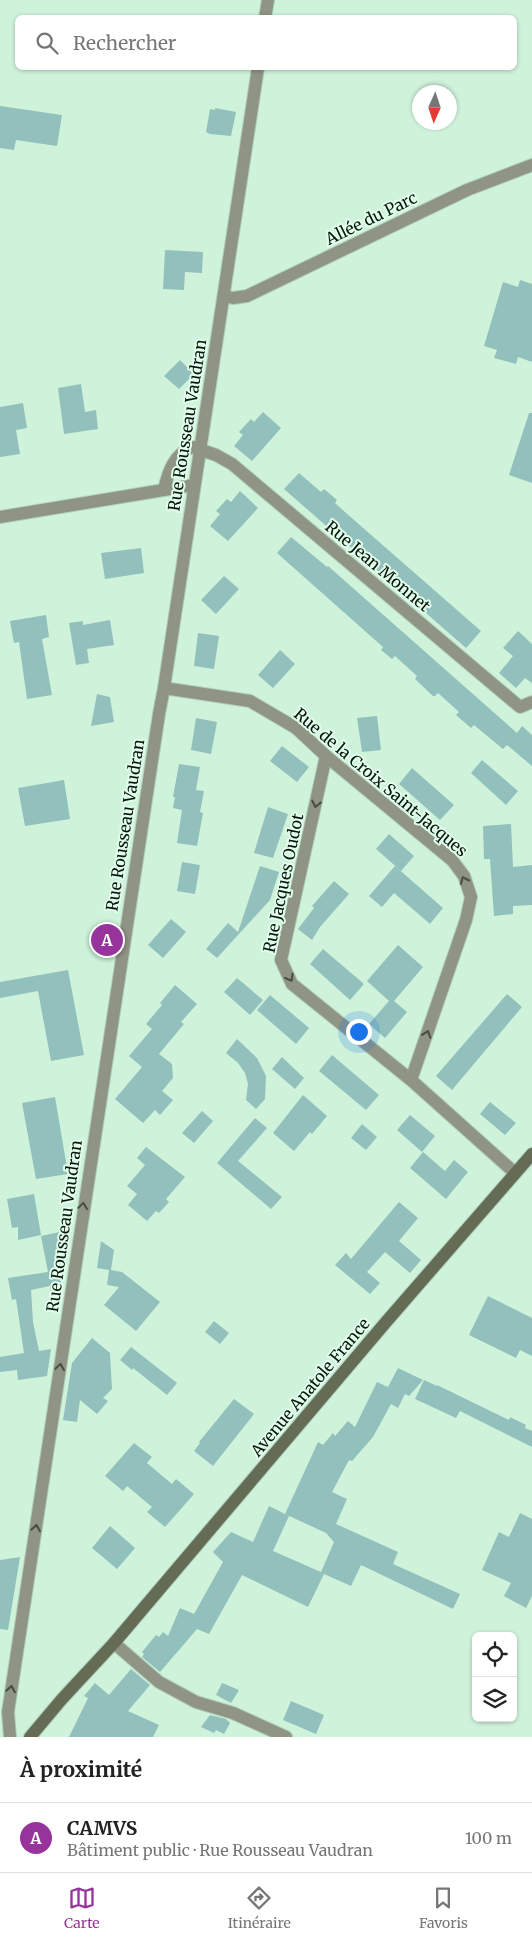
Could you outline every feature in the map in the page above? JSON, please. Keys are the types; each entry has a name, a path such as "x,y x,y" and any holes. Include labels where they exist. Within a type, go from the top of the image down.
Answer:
{"main road":[{"name":"Avenue Anatole France","path":"30,1737 114,1643 373,1337 532,1154"}],"street":[{"path":"266,15 268,0"},
{"name":"Rue Rousseau Vaudran","path":"10,1737 8,1712 101,1088 258,70"},
{"name":"Allée du Parc","path":"224,296 233,298 246,296 467,190 532,165"},
{"path":"164,490 167,473 181,451 192,447 200,449"},
{"name":"Rue Jean Monnet","path":"200,449 232,464 520,707 532,702"},
{"path":"0,517 194,485"},
{"name":"Rue de la Croix Saint-Jacques","path":"164,688 250,701 296,728 326,756 452,860 464,876 471,897 466,920 410,1080"},
{"name":"Rue Jacques Oudot","path":"326,756 281,960 292,984 410,1080"},
{"path":"410,1080 515,1173"},
{"path":"114,1643 160,1682 196,1702 233,1713 286,1737"}],"building":[{"path":"0,106 62,115 57,146 16,140 14,150 0,148"},
{"path":"215,108 236,112 231,136 206,132 210,109 215,110"},
{"path":"165,250 203,252 202,273 185,272 184,290 163,289"},
{"path":"520,280 532,284 532,362 518,357 516,364 494,358 497,350 484,346 503,282 518,287"},
{"path":"180,360 194,374 179,389 164,376"},
{"path":"81,384 85,412 96,410 98,429 64,434 58,388"},
{"path":"23,403 27,428 16,430 20,454 0,457 0,407"},
{"path":"263,412 281,428 252,461 234,446 243,435 239,432 251,419 254,422"},
{"path":"529,413 532,413 532,483 509,475"},
{"path":"299,473 321,492 324,489 337,500 335,503 481,631 466,648 284,489"},
{"path":"240,491 258,508 228,541 210,526 220,514 216,511 227,499 231,502"},
{"path":"291,537 328,566 517,733 522,726 532,735 532,766 507,745 503,749 474,725 471,728 456,715 459,712 448,702 438,693 433,696 415,679 417,676 395,656 392,659 381,650 383,647 277,553"},
{"path":"141,548 144,573 105,579 101,553"},
{"path":"224,576 239,589 216,614 201,600"},
{"path":"46,615 49,637 42,639 52,695 27,699 19,642 14,643 10,621"},
{"path":"110,620 114,645 87,649 89,663 76,665 69,623 83,621 83,625"},
{"path":"518,631 532,644 532,683 525,678 516,688 499,673 513,656 503,648"},
{"path":"198,633 219,636 214,669 194,666"},
{"path":"280,650 295,664 273,688 258,675"},
{"path":"97,694 110,697 114,722 91,726"},
{"path":"377,716 381,750 362,752 357,718"},
{"path":"196,718 217,722 211,754 191,750"},
{"path":"282,746 309,767 297,782 270,761"},
{"path":"482,760 518,791 506,805 471,773"},
{"path":"179,764 200,767 196,790 204,791 200,812 203,813 197,846 177,843 182,810 173,808 175,797 173,797"},
{"path":"412,768 454,805 440,820 399,784"},
{"path":"64,780 70,819 25,826 18,788"},
{"path":"268,807 288,814 273,858 254,853"},
{"path":"511,824 513,867 532,865 532,905 513,906 513,914 494,916 490,859 484,859 483,826"},
{"path":"389,834 414,856 401,871 376,849"},
{"path":"182,862 200,865 195,894 177,891"},
{"path":"260,866 279,872 270,900 217,958 206,949 228,923 238,932"},
{"path":"395,866 443,908 430,924 394,893 382,907 369,896"},
{"path":"334,881 349,894 320,927 312,940 298,929 314,908 312,906"},
{"path":"171,919 186,932 163,958 148,945"},
{"path":"398,945 423,967 394,1001 407,1012 385,1038 369,1024 389,1001 367,981"},
{"path":"323,949 364,984 350,1000 310,964"},
{"path":"68,970 84,1055 51,1061 38,991 0,998 0,982"},
{"path":"237,978 263,1000 250,1015 224,992"},
{"path":"175,985 197,1004 181,1022 184,1024 159,1054 172,1064 173,1078 162,1091 173,1100 160,1115 155,1110 143,1123 115,1099 142,1067 129,1056 152,1029 146,1024 162,1005 160,1003"},
{"path":"507,994 522,1007 452,1090 436,1076"},
{"path":"270,995 309,1028 296,1044 257,1010"},
{"path":"237,1039 257,1058 266,1076 265,1099 256,1109 246,1100 248,1084 245,1073 238,1063 226,1053"},
{"path":"332,1055 379,1095 366,1110 319,1071"},
{"path":"282,1057 304,1078 295,1089 272,1069"},
{"path":"303,1095 327,1116 294,1151 273,1133"},
{"path":"55,1097 68,1174 36,1179 22,1103"},
{"path":"490,1102 516,1123 505,1135 480,1114"},
{"path":"202,1111 213,1121 194,1143 182,1133"},
{"path":"410,1115 435,1136 422,1152 397,1130"},
{"path":"255,1118 267,1128 238,1161 282,1197 271,1209 217,1163"},
{"path":"362,1124 377,1137 366,1150 351,1138"},
{"path":"146,1147 185,1177 166,1199 169,1202 159,1213 156,1211 147,1221 128,1205 137,1194 127,1186 145,1165 137,1158"},
{"path":"423,1152 445,1171 454,1160 468,1172 446,1199 410,1168"},
{"path":"34,1194 41,1235 18,1240 18,1227 12,1228 7,1199"},
{"path":"399,1202 418,1218 399,1241 421,1260 410,1273 385,1252 367,1272 380,1283 370,1294 335,1265 346,1253 351,1259"},
{"path":"69,1230 57,1311 54,1311 50,1286 31,1290 33,1322 39,1351 51,1349 47,1376 18,1380 17,1370 0,1372 0,1357 24,1353 16,1299 12,1300 8,1278 48,1272 41,1236"},
{"path":"101,1241 114,1250 111,1270 122,1272 160,1302 136,1331 104,1305 119,1287 107,1285 109,1270 97,1268"},
{"path":"488,1296 532,1318 532,1356 520,1350 516,1358 469,1335"},
{"path":"214,1321 229,1333 220,1344 205,1332"},
{"path":"92,1338 110,1353 112,1389 103,1398 108,1401 97,1414 80,1400 77,1422 63,1420 72,1363"},
{"path":"131,1347 177,1383 167,1395 120,1360"},
{"path":"398,1368 423,1380 409,1396 405,1394 398,1408 391,1404 373,1437 352,1461 349,1460 332,1492 347,1499 336,1524 398,1552 393,1564 460,1594 453,1609 361,1565 351,1586 324,1574 308,1607 242,1575 209,1634 197,1629 160,1672 142,1657 144,1654 142,1652 156,1635 159,1637 163,1632 168,1636 180,1608 194,1614 223,1562 213,1552 231,1532 253,1542 269,1506 285,1514 318,1442 323,1445 333,1433 335,1436 348,1421 355,1427 377,1382 388,1387","holes":["285,1514 326,1533 334,1542 321,1572 273,1551 289,1516"]},
{"path":"424,1380 509,1420 510,1417 526,1425 525,1428 532,1431 532,1447 460,1411 456,1418 415,1399"},
{"path":"234,1399 254,1414 213,1466 194,1451 199,1442"},
{"path":"134,1443 152,1457 147,1463 172,1484 176,1479 194,1494 165,1527 147,1512 152,1507 127,1486 123,1491 105,1476"},
{"path":"520,1513 532,1519 532,1596 526,1608 504,1596 511,1583 482,1570 499,1532 509,1537"},
{"path":"110,1526 135,1548 117,1569 92,1548"},
{"path":"20,1557 8,1630 0,1629 0,1560"},
{"path":"131,1669 150,1685 128,1711 159,1725 153,1737 69,1737 88,1698 84,1696 95,1683 109,1695"},
{"path":"222,1683 239,1690 231,1703 216,1695"},
{"path":"291,1701 324,1715 316,1734 283,1720"},
{"path":"210,1715 226,1719 230,1723 224,1734 216,1730 214,1733 201,1727"}],"place":[{"name":"CAMVS","path":"107,940"}]}
